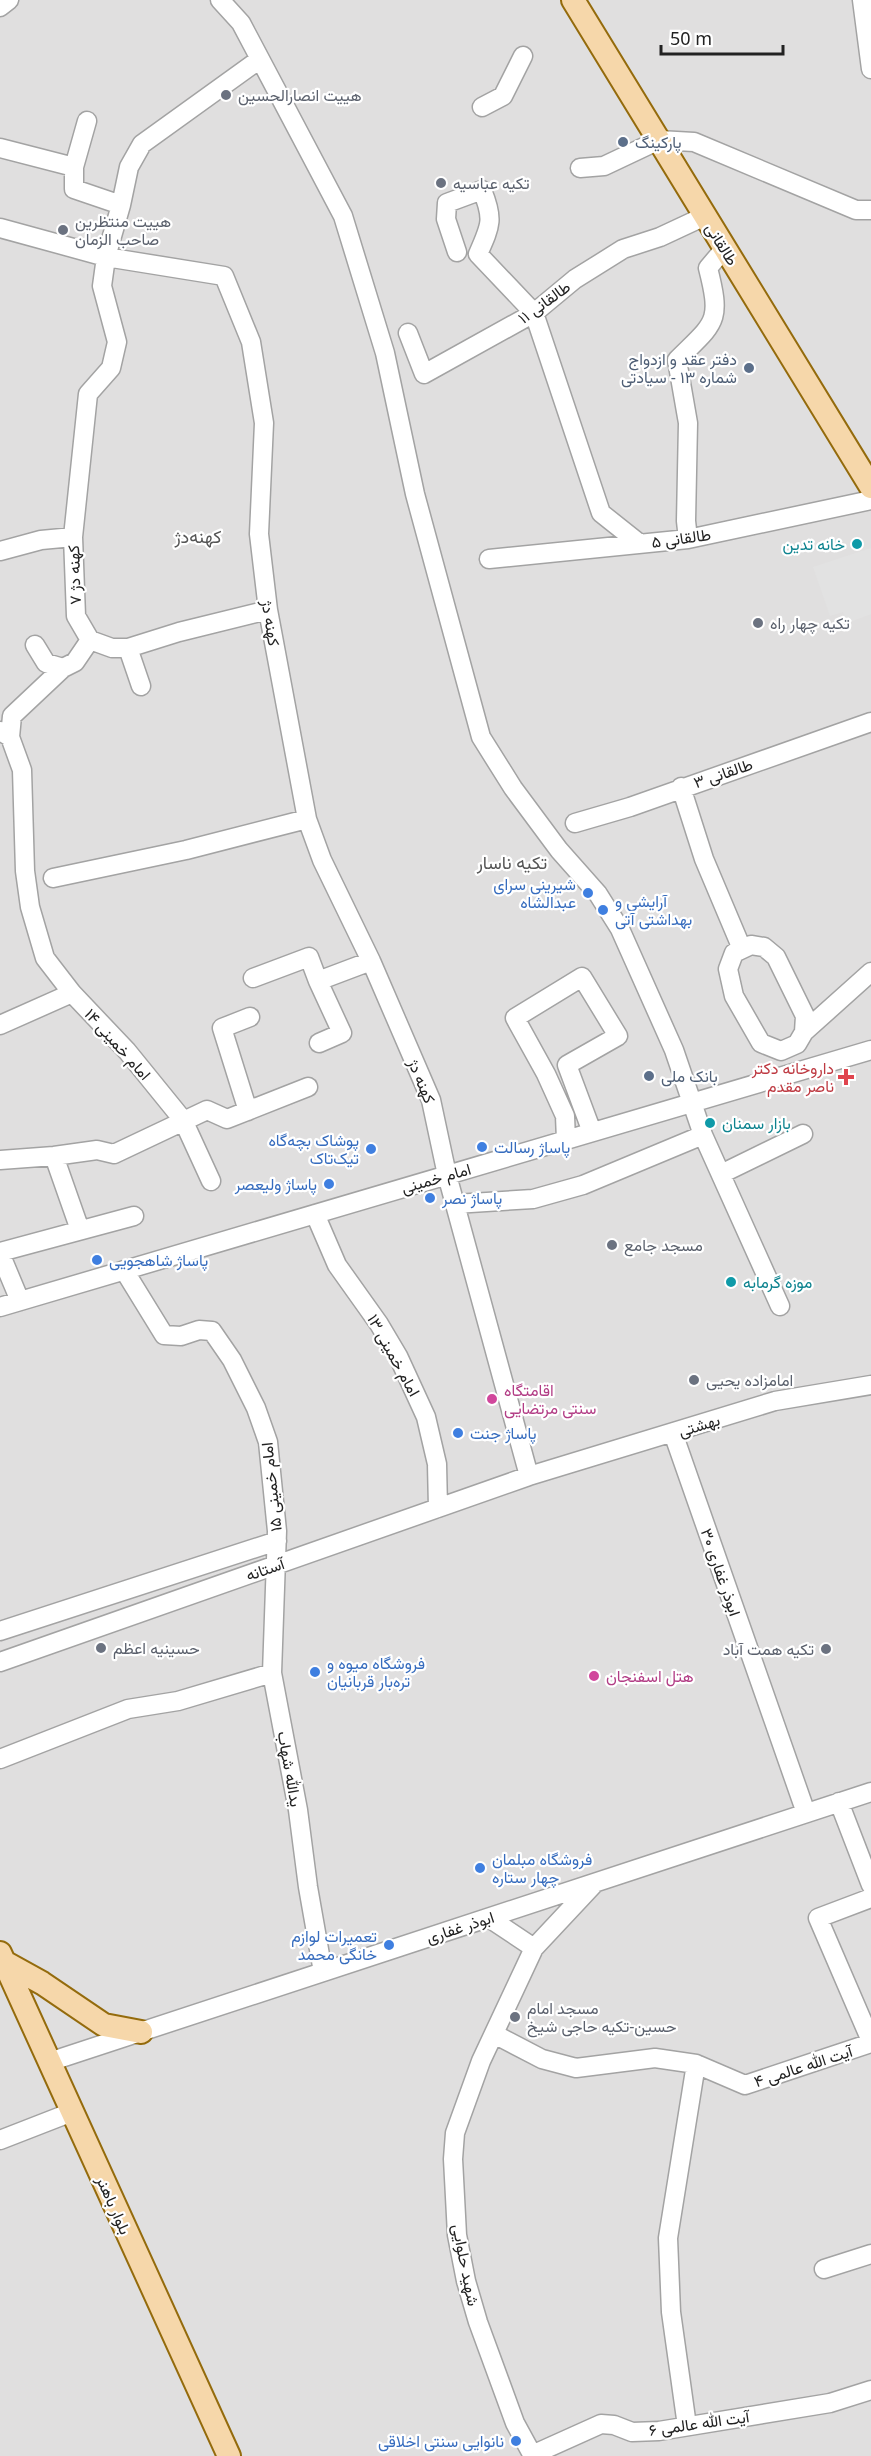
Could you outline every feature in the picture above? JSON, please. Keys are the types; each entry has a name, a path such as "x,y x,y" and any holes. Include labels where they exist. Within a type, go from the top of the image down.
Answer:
{"main road":[{"name":"طالقانی","path":"573,0 871,487"},
{"path":"2,1958 104,2025 141,2032"},
{"name":"بلوار باهنر","path":"2,1958 229,2456"}],"street":[{"path":"0,7 9,0"},
{"path":"220,0 241,23 342,216 385,353 415,494 481,737 513,788 559,850 598,894 620,929 674,1050 690,1103 703,1135 780,1306"},
{"path":"862,0 871,69"},
{"path":"482,107 503,96 523,56"},
{"path":"106,257 129,167 142,144 260,59"},
{"path":"87,122 74,167 74,189 121,205"},
{"path":"580,168 604,166 659,140 694,142 856,210 871,210"},
{"path":"0,148 74,167"},
{"path":"457,252 446,219 447,203 482,190 491,211 489,230 478,254 534,313 600,513 640,544"},
{"name":"طالقانی ۱۱","path":"408,333 424,374 534,313 575,279 623,249 660,237 705,216"},
{"name":"کهنه دژ","path":"0,228 106,257 224,276 251,342 264,423 259,534 268,610 307,819 322,860 371,961 431,1100 447,1175 529,1476"},
{"path":"688,539 686,521 688,423 677,360 714,323 716,298 708,268 725,248"},
{"name":"کهنه دژ ۷","path":"90,640 76,616 73,537 88,394 111,368 117,342 102,286 106,257"},
{"name":"طالقانی ۵","path":"489,559 688,539 871,500"},
{"path":"0,551 41,540 73,537"},
{"path":"5,734 12,716 63,668 75,662 90,640 112,648 128,648 179,632 268,610"},
{"path":"35,645 45,663 63,668"},
{"path":"128,648 141,686"},
{"name":"طالقانی ۳","path":"575,823 630,807 871,722"},
{"name":"امام خمینی ۱۴","path":"5,734 22,770 25,871 30,907 45,958 72,993 127,1051 183,1120 211,1181"},
{"path":"681,788 704,859 742,949"},
{"path":"53,878 186,850 307,819"},
{"path":"804,1032 805,1016 776,957 764,947 751,945 734,953 728,969 734,996 761,1043 781,1051 797,1044 804,1032 871,972"},
{"path":"253,978 309,957 342,1033 319,1043"},
{"path":"318,981 371,961"},
{"path":"566,1140 565,1116 546,1074 515,1018 582,977 618,1036 567,1065 592,1132"},
{"path":"0,1025 72,993"},
{"path":"248,1111 222,1028 250,1017"},
{"name":"امام خمینی","path":"0,1307 871,1050"},
{"path":"0,1160 97,1150 114,1154 207,1110 227,1119 308,1087"},
{"path":"721,1174 803,1134"},
{"path":"455,1204 533,1199 573,1188 703,1135"},
{"path":"54,1156 80,1230"},
{"name":"امام خمینی ۱۳","path":"315,1214 337,1265 393,1348 426,1417 437,1464 438,1508"},
{"path":"20,1301 0,1252 134,1216"},
{"name":"امام خمینی ۱۵","path":"124,1270 164,1335 182,1336 199,1330 212,1331 232,1360 256,1408 268,1442 277,1540 276,1565"},
{"name":"بهشتی","path":"529,1476 775,1401 871,1385"},
{"name":"ابوذر غفاری ۳۰","path":"673,1432 806,1813"},
{"name":"آستانه","path":"0,1662 529,1476"},
{"name":"آستانه","path":"0,1631 277,1540"},
{"name":"یدالله شهاب","path":"276,1565 272,1672 298,1810 308,1887 323,1972"},
{"path":"0,1759 128,1709 178,1701 272,1672"},
{"name":"ابوذر غفاری","path":"49,2062 871,1792"},
{"path":"839,1802 871,1885"},
{"name":"شهید حلوایی","path":"532,2456 515,2423 478,2322 466,2281 457,2235 453,2159 455,2133 481,2061 534,1948 595,1883"},
{"path":"871,1899 818,1918 871,2042"},
{"path":"489,1918 534,1948"},
{"name":"آیت الله عالمی ۴","path":"494,2034 542,2059 576,2068 655,2058 696,2064 745,2085 871,2042"},
{"path":"687,2426 671,2312 668,2238 696,2064"},
{"path":"0,2140 72,2112"},
{"path":"824,2268 871,2253"},
{"name":"آیت الله عالمی ۶","path":"532,2456 601,2424 614,2425 632,2432 659,2431 830,2403 871,2390"}],"shaded area":[{"path":"0,0 871,0 871,2456 0,2456"},
{"path":"871,548 871,614 847,623 843,612 830,616 813,567"}],"place":[{"name":"هییت انصارالحسین","path":"226,95"},
{"name":"پارکینگ","path":"623,142"},
{"name":"تکیه عباسیه","path":"441,183"},
{"name":"هییت منتظرین صاحب الزمان","path":"63,230"},
{"name":"دفتر عقد و ازدواج شماره ۱۳ - سیادتی","path":"749,368"},
{"name":"خانه تدین","path":"857,544"},
{"name":"تکیه چهار راه","path":"758,623"},
{"name":"شیرینی سرای عبدالشاه","path":"588,893"},
{"name":"آرایشی و بهداشتی آتی","path":"603,910"},
{"name":"بانک ملی","path":"649,1076"},
{"name":"داروخانه دکتر ناصر مقدم","path":"846,1077"},
{"name":"بازار سمنان","path":"710,1123"},
{"name":"پاساژ رسالت","path":"482,1147"},
{"name":"پوشاک بچه‌گاه تیک‌تاک","path":"371,1149"},
{"name":"پاساژ ولیعصر","path":"329,1184"},
{"name":"پاساژ نصر","path":"430,1198"},
{"name":"مسجد جامع","path":"612,1245"},
{"name":"پاساژ شاهجویی","path":"97,1260"},
{"name":"موزه گرمابه","path":"731,1282"},
{"name":"امامزاده یحیی","path":"694,1380"},
{"name":"اقامتگاه سنتی مرتضایی","path":"492,1399"},
{"name":"پاساژ جنت","path":"458,1433"},
{"name":"حسینیه اعظم","path":"101,1648"},
{"name":"تکیه همت آباد","path":"826,1649"},
{"name":"فروشگاه میوه و تره‌بار قربانیان","path":"315,1672"},
{"name":"هتل اسفنجان","path":"594,1676"},
{"name":"فروشگاه مبلمان چهار ستاره","path":"480,1868"},
{"name":"تعمیرات لوازم خانگی محمد","path":"389,1945"},
{"name":"مسجد امام حسین-تکیه حاجی شیخ","path":"515,2017"},
{"name":"نانوایی سنتی اخلاقی","path":"516,2441"}],"district":[{"name":"کهنه‌دژ","path":"198,537"},
{"name":"تکیه ناسار","path":"512,863"}]}
